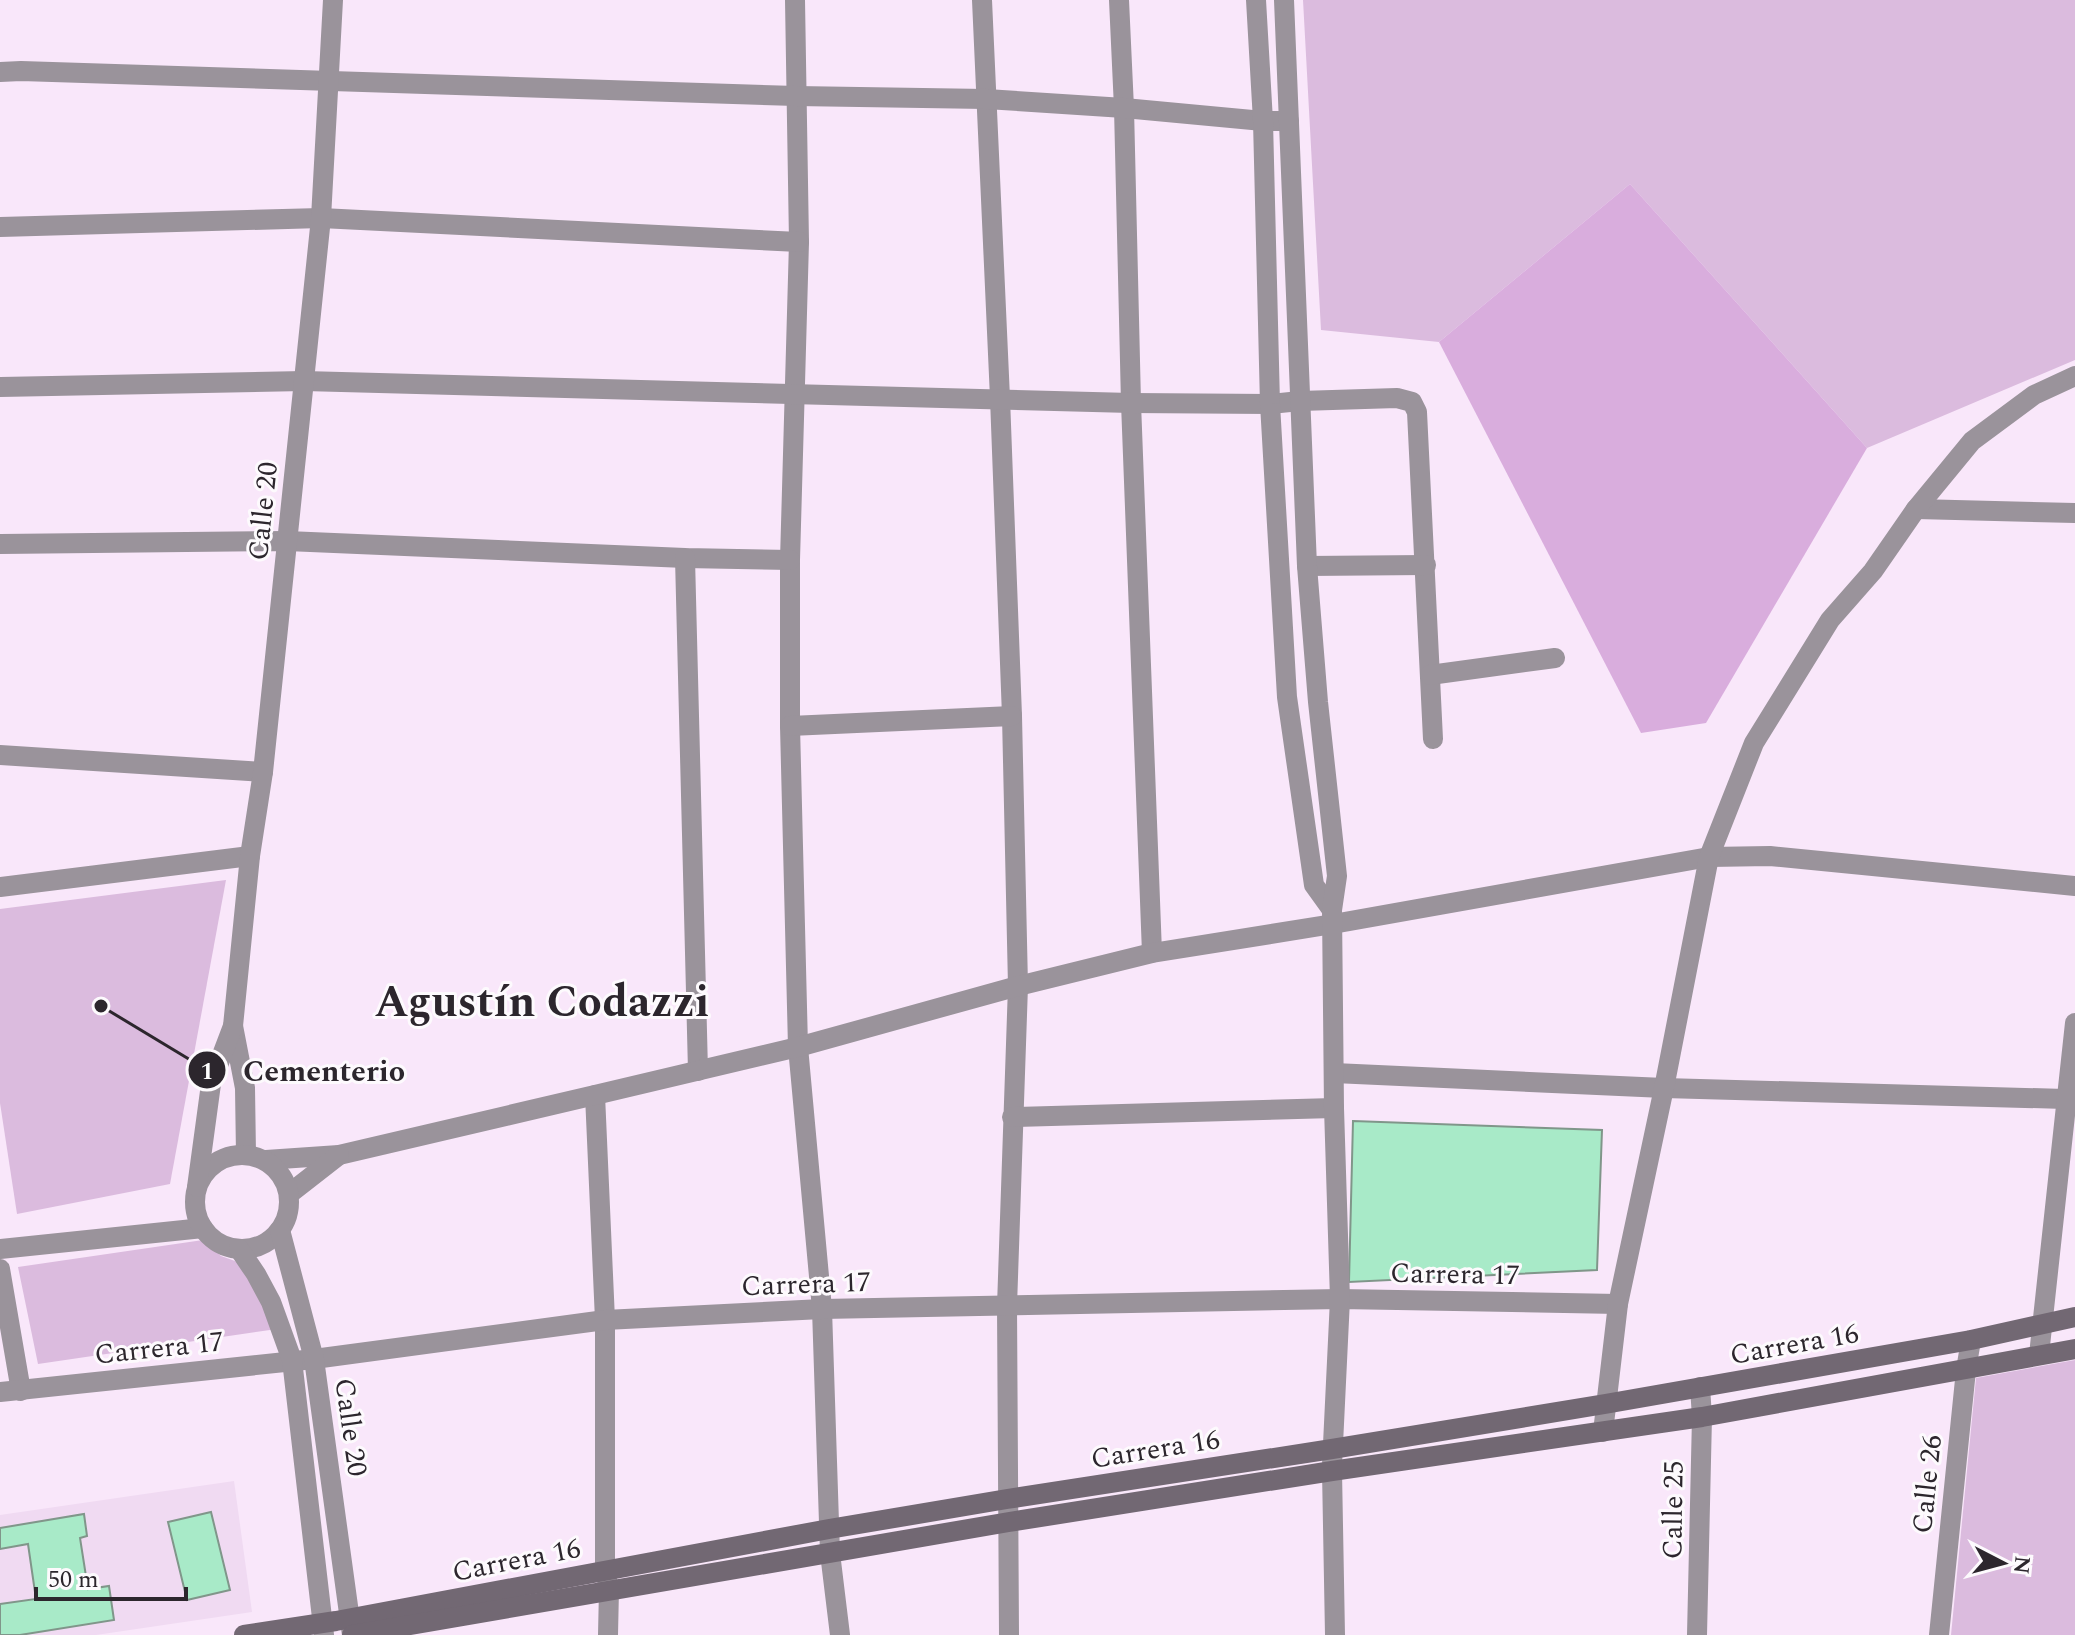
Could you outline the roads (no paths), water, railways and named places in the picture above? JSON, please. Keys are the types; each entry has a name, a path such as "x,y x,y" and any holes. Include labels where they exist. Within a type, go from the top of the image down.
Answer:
{"main road":[{"name":"Carrera 16","path":"244,1635 351,1626 607,1580 829,1529 1605,1404 1971,1340 2075,1317"},
{"name":"Carrera 16","path":"607,1580 830,1553 1332,1471 1702,1417 2075,1349"}],"street":[{"name":"Calle 20","path":"197,1187 211,1084 233,1026 250,856 263,772 321,218 333,0"},
{"path":"795,0 799,242 790,560 790,726 798,1047 822,1309 830,1553 840,1635"},
{"path":"982,0 1012,716 1018,986 1007,1306 1009,1635"},
{"path":"1119,0 1152,953"},
{"path":"1256,0 1263,121 1270,404 1287,697 1314,885 1332,917"},
{"path":"1284,0 1307,566 1337,876 1332,917 1340,1299 1332,1449 1335,1635"},
{"path":"0,72 986,99 1289,121"},
{"path":"0,227 321,218 799,242"},
{"path":"1603,1432 1618,1304 1709,857 1754,743 1830,620 1873,571 1916,509 1972,441 2034,395 2075,376"},
{"path":"0,387 304,381 1131,403 1270,404 1397,398 1412,402 1417,412 1433,739"},
{"path":"1916,509 2075,513"},
{"path":"0,544 287,541 790,560"},
{"path":"685,558 698,1071"},
{"path":"1307,566 1426,565"},
{"path":"1430,675 1555,658"},
{"path":"790,726 1012,716"},
{"path":"0,755 263,772"},
{"path":"0,887 250,856"},
{"path":"256,1158 281,1174 289,1194 288,1213 280,1230 262,1245 239,1249 218,1243 203,1228 195,1208 197,1187 208,1169 225,1157 339,1155 798,1047 1018,986 1152,953 1332,917 1709,857 1770,856 2075,886"},
{"path":"2039,1355 2075,1023"},
{"name":"Calle 20","path":"233,1026 256,1158"},
{"path":"1334,1073 1664,1088 2065,1099"},
{"path":"595,1095 605,1320 608,1635"},
{"path":"1012,1117 1334,1108"},
{"path":"289,1194 339,1155"},
{"path":"0,1249 203,1228"},
{"name":"Calle 20","path":"280,1230 314,1359 351,1626"},
{"name":"Calle 20","path":"239,1249 271,1302 292,1360 323,1629"},
{"path":"0,1269 10,1392"},
{"name":"Carrera 17","path":"10,1392 314,1359 605,1320 822,1309 1340,1299 1618,1304"},
{"name":"Calle 26","path":"1939,1635 1971,1340"},
{"name":"Calle 25","path":"1697,1635 1700,1387"}],"place":[{"name":"Cementerio","path":"101,1006"}],"district":[{"name":"Agustín Codazzi","path":"542,1001"}]}
